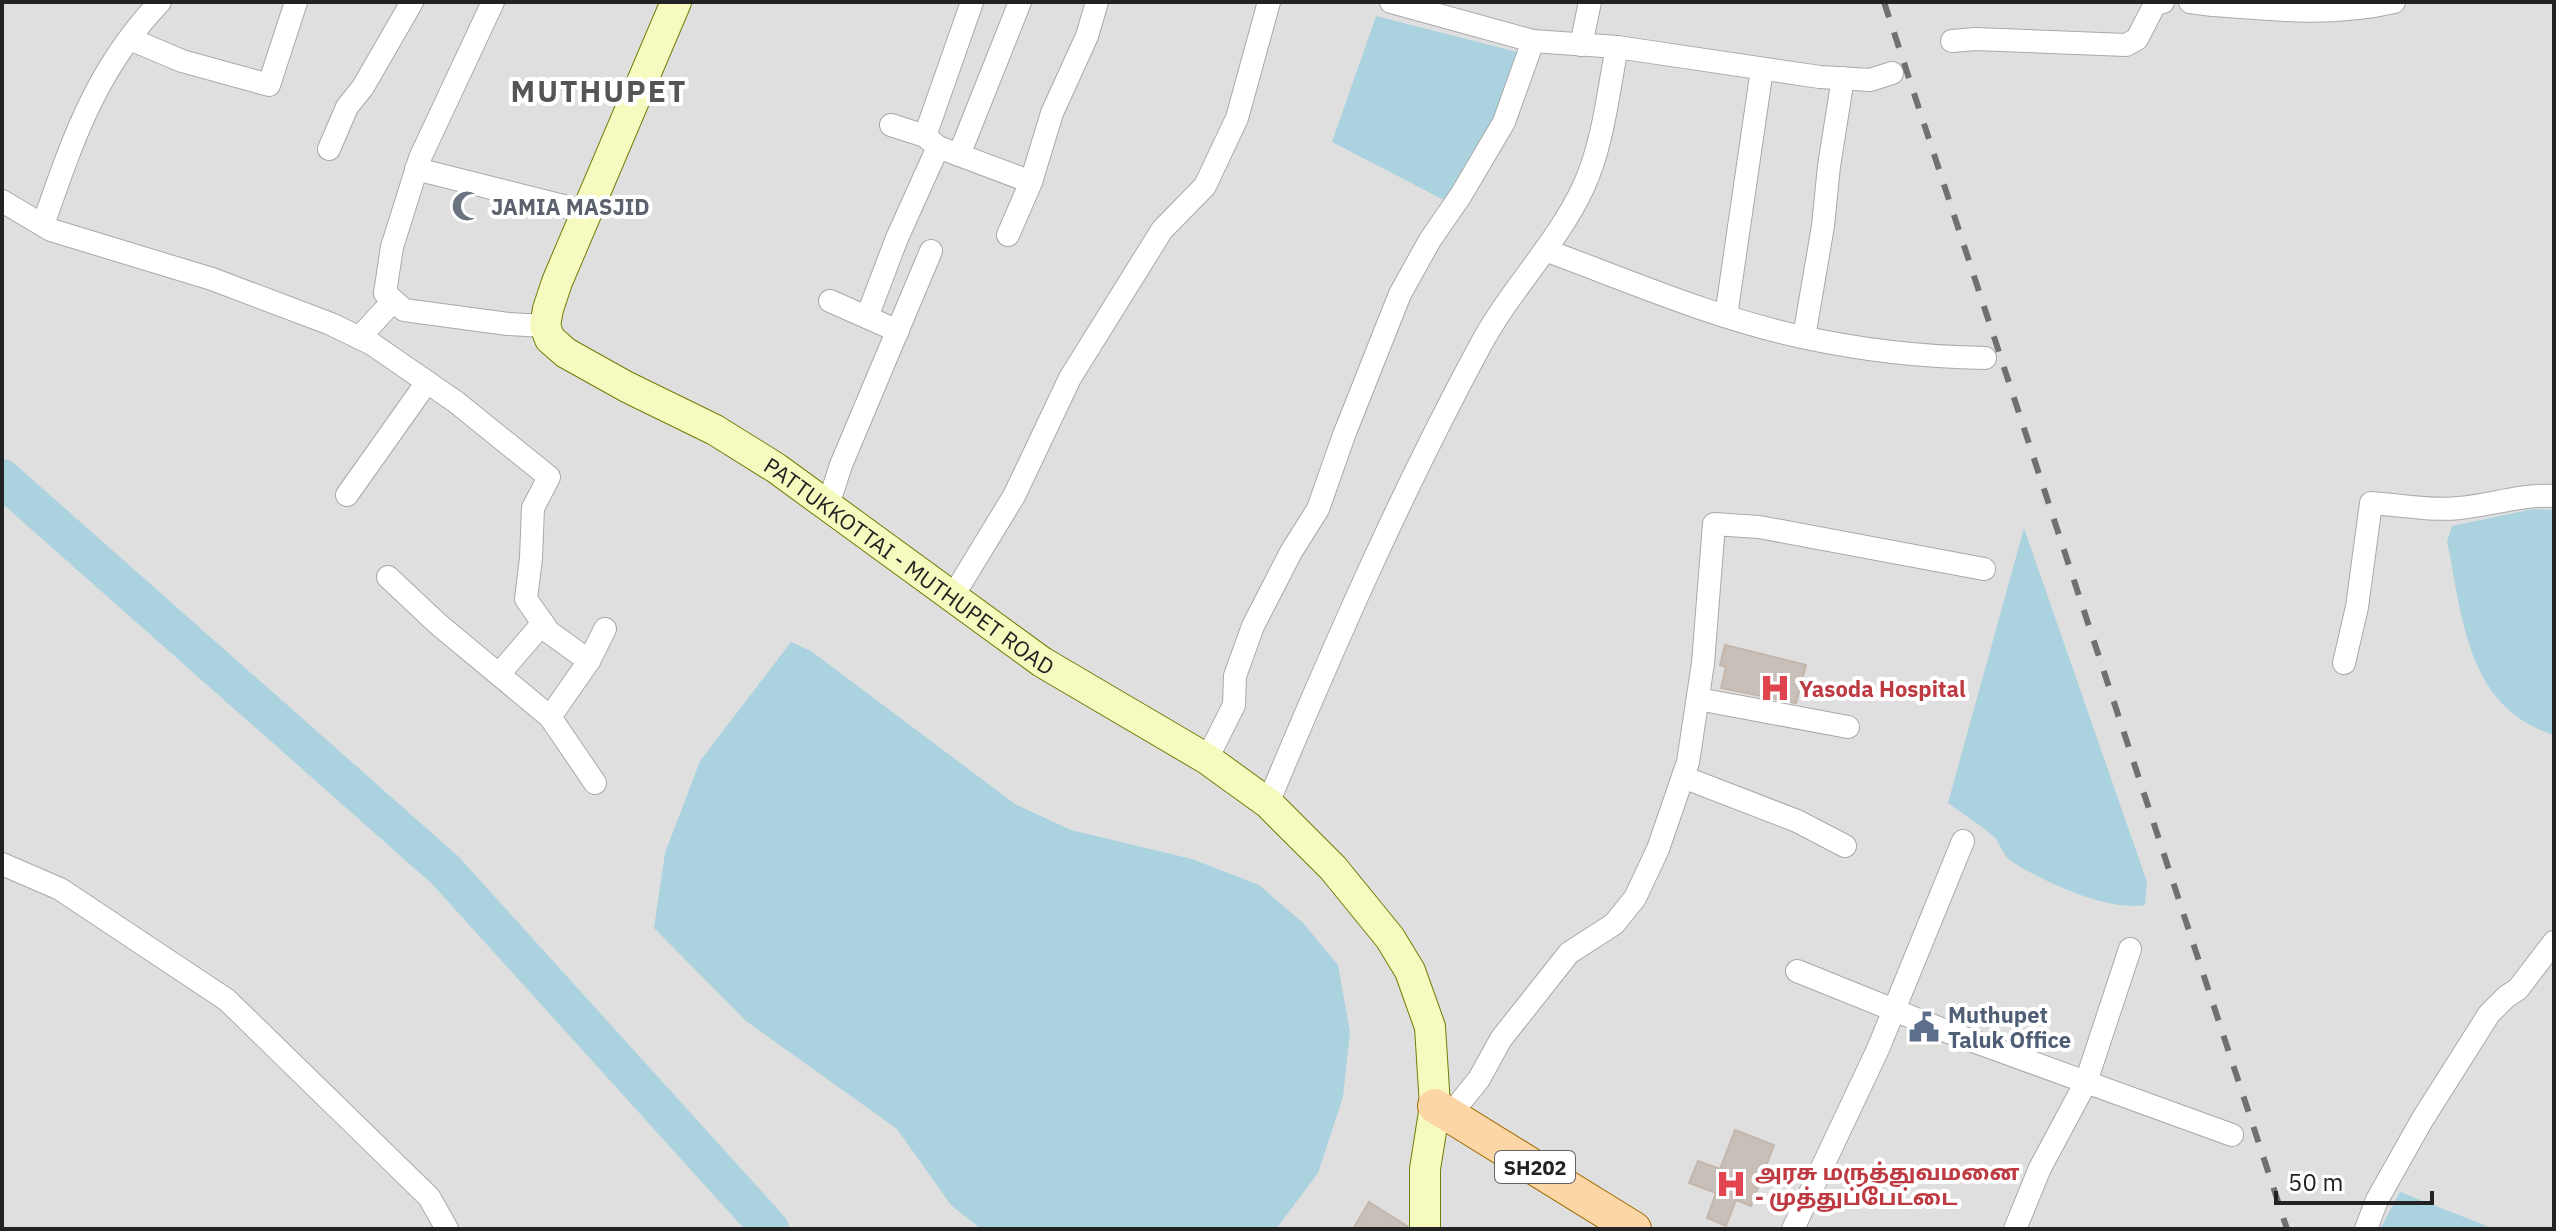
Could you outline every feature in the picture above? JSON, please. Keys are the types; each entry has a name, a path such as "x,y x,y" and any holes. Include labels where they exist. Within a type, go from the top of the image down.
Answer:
{"main road":[{"path":"545,326 557,282 676,2"},
{"name":"PATTUKKOTTAI - MUTHUPET ROAD","path":"545,326 550,339 566,353 715,430 776,468 1042,662 1207,759 1268,803 1333,868 1390,938 1410,971 1430,1027 1442,1111 1425,1169 1425,1229"},
{"name":"SH202","path":"1442,1111 1634,1229"}],"street":[{"path":"43,225 67,155 111,62 160,2"},
{"path":"130,39 182,61 269,85 296,2"},
{"path":"329,149 347,107 363,87 412,2"},
{"path":"493,2 416,169 392,247 385,293 404,310 545,326"},
{"path":"941,146 972,2"},
{"path":"867,317 897,238 941,146 1020,2"},
{"path":"1008,235 1031,182 1052,113 1087,36 1097,2"},
{"path":"953,596 1014,496 1070,378 1162,230 1205,186 1237,118 1269,2"},
{"path":"1581,45 1590,2"},
{"path":"1952,41 1975,39 2126,45 2137,39 2155,4 2163,2"},
{"path":"2190,2 2299,12 2394,2"},
{"path":"1395,3 1533,41 1617,47 1843,78 1870,80 1892,73"},
{"path":"1207,759 1234,705 1235,676 1253,626 1291,552 1318,509 1400,294 1504,122 1533,41"},
{"path":"1268,803 1332,650 1405,493 1481,342 1584,187 1599,137 1617,47"},
{"path":"1726,316 1762,69"},
{"path":"1804,337 1843,78"},
{"path":"891,125 1031,182"},
{"path":"416,169 587,212"},
{"path":"2,201 51,230 212,279 331,324 359,338 456,402 549,477 533,508 526,599 549,632 589,661"},
{"path":"1545,250 1726,316 1804,337 1943,357 1985,358"},
{"path":"828,505 841,465 931,251"},
{"path":"359,338 393,301"},
{"path":"830,301 898,331"},
{"path":"347,495 427,382"},
{"path":"2344,663 2357,607 2371,503 2432,510 2554,496"},
{"path":"1442,1111 1479,1079 1501,1039 1569,953 1614,924 1635,898 1658,849 1688,762 1703,663 1714,524 1759,527 1984,569"},
{"path":"388,577 438,624 550,717 595,783"},
{"path":"499,674 543,623"},
{"path":"550,717 589,661 605,629"},
{"path":"1698,699 1848,727"},
{"path":"1683,777 1797,821 1845,846"},
{"path":"1793,1229 1894,1011 1963,841"},
{"path":"2,864 60,889 227,1000 429,1197 447,1229"},
{"path":"2366,1229 2377,1200 2422,1120 2489,1014 2518,989 2554,942"},
{"path":"2015,1229 2040,1168 2086,1082 2130,949"},
{"path":"1797,971 1894,1011 2232,1135"}],"shaded area":[{"name":"MUTHUPET","path":"2,2 2554,2 2554,1229 2,1229"}],"water":[{"path":"1376,16 1521,53 1491,129 1447,198 1442,199 1332,142"},
{"path":"2533,509 2554,510 2554,735 2525,722 2502,704 2486,682 2465,629 2447,541 2452,526"},
{"path":"2024,528 2147,882 2145,905 2112,904 2075,893 2040,877 2011,861 1993,836 1948,803"},
{"path":"791,642 811,651 1015,804 1071,830 1192,859 1259,885 1303,923 1338,965 1350,1032 1343,1097 1318,1173 1276,1229 981,1229 951,1205 897,1129 746,1021 654,928 665,853 700,761"},
{"path":"2400,1192 2492,1228 2493,1229 2380,1229"}],"building":[{"path":"1725,645 1806,665 1796,703 1721,688 1726,667 1720,665"},
{"path":"1735,1130 1774,1145 1751,1206 1736,1200 1726,1226 1707,1218 1716,1193 1689,1183 1698,1161 1720,1169"},
{"path":"1369,1202 1407,1226 1407,1229 1353,1229"}],"waterway":[{"path":"2,478 445,870 770,1229"}],"railway":[{"path":"1884,2 2287,1229"}],"place":[{"name":"JAMIA MASJID","path":"467,206"},
{"name":"Yasoda Hospital","path":"1775,688"},
{"name":"Muthupet Taluk Office","path":"1924,1027"},
{"name":"அரசு மருத்துவமனை - முத்துப்பேட்டை","path":"1731,1184"}],"district":[{"name":"MUTHUPET","path":"599,90"}]}
